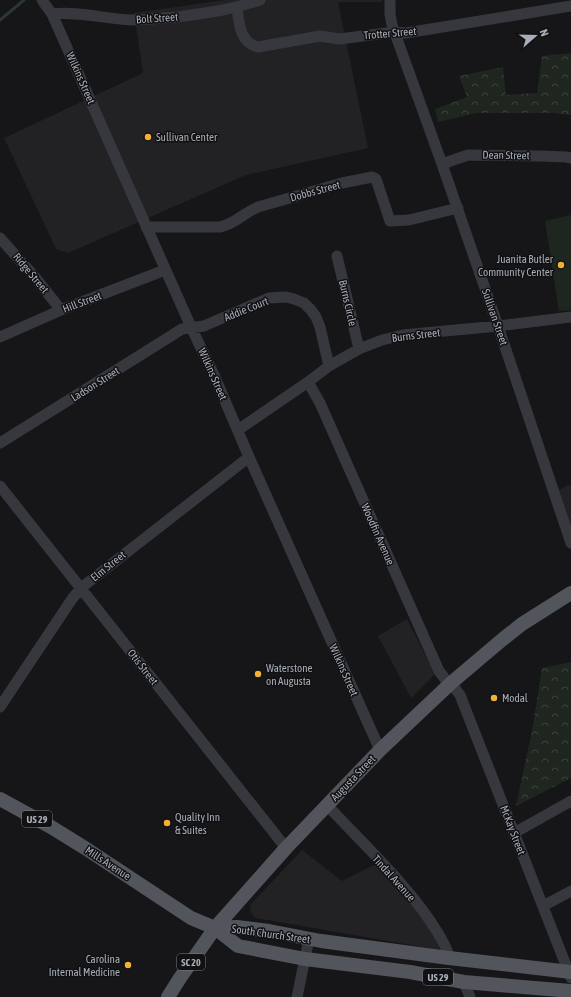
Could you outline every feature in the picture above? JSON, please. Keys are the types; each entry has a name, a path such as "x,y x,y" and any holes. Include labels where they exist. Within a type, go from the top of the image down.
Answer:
{"main road":[{"name":"Augusta Street","path":"168,997 215,928 286,848 380,750 451,683 522,624 571,593"},
{"name":"Mills Avenue","path":"0,799 85,848 191,918 215,928"},
{"name":"South Church Street","path":"215,928 245,928 309,939 570,974"},
{"name":"South Church Street","path":"215,928 238,946 305,959 410,972 464,982 571,991"}],"street":[{"name":"Wilkins Street","path":"42,0 52,14 380,750"},
{"name":"Bolt Street","path":"52,14 65,12 110,19 147,20 206,14 237,8 260,0"},
{"name":"Sullivan Street","path":"390,0 390,14 394,32 458,208 571,543"},
{"name":"Trotter Street","path":"237,8 243,37 252,46 258,47 320,36 339,39 394,32 406,33 571,6"},
{"name":"Dean Street","path":"442,164 468,155 571,158"},
{"name":"Dobbs Street","path":"146,227 226,226 258,207 372,176 376,179 390,221 409,220 458,208"},
{"name":"Ridge Street","path":"0,238 34,276 61,310"},
{"name":"Burns Circle","path":"337,256 359,349"},
{"name":"Hill Street","path":"0,338 61,310 165,270"},
{"name":"Addie Court","path":"191,327 204,326 270,298 286,297 294,299 304,304 316,317 329,366"},
{"name":"Burns Street","path":"238,430 329,366 359,349 382,340 403,335 571,317"},
{"name":"Ladson Street","path":"0,443 182,329 191,327"},
{"name":"Woodfin Avenue","path":"308,382 320,403 439,671 446,680 451,683"},
{"name":"Elm Street","path":"0,707 72,599 81,588 249,457"},
{"name":"Otis Street","path":"0,486 286,848"},
{"name":"McKay Street","path":"451,683 460,695 570,974"},
{"path":"514,833 571,801"},
{"name":"Tindal Avenue","path":"327,805 388,870 418,905 446,947 449,958"},
{"path":"543,906 571,891"},
{"path":"297,997 309,939"},
{"path":"464,982 470,997"}],"shaded area":[{"path":"225,0 382,0 382,2 338,2 368,148 246,175 68,253 56,249 4,138 143,73 134,13"},
{"path":"571,484 571,543 555,492"},
{"path":"407,619 435,674 411,698 378,636"},
{"path":"302,850 342,881 380,862 435,931 440,950 256,918 251,913 250,905"}],"green space":[{"path":"571,53 571,115 553,113 477,113 438,122 435,109 467,97 459,76 503,67 506,95 537,93 542,56"},
{"name":"Juanita Butler Community Center","path":"571,215 571,310 559,311 545,221"},
{"path":"571,662 571,778 516,806 532,731 542,668"}],"waterway":[{"path":"0,20 24,0"}],"place":[{"name":"Sullivan Center","path":"148,137"},
{"name":"Juanita Butler Community Center","path":"561,265"},
{"name":"Waterstone on Augusta","path":"258,674"},
{"name":"Modal","path":"494,698"},
{"name":"Quality Inn & Suites","path":"167,823"},
{"name":"Carolina Internal Medicine","path":"128,965"}]}
